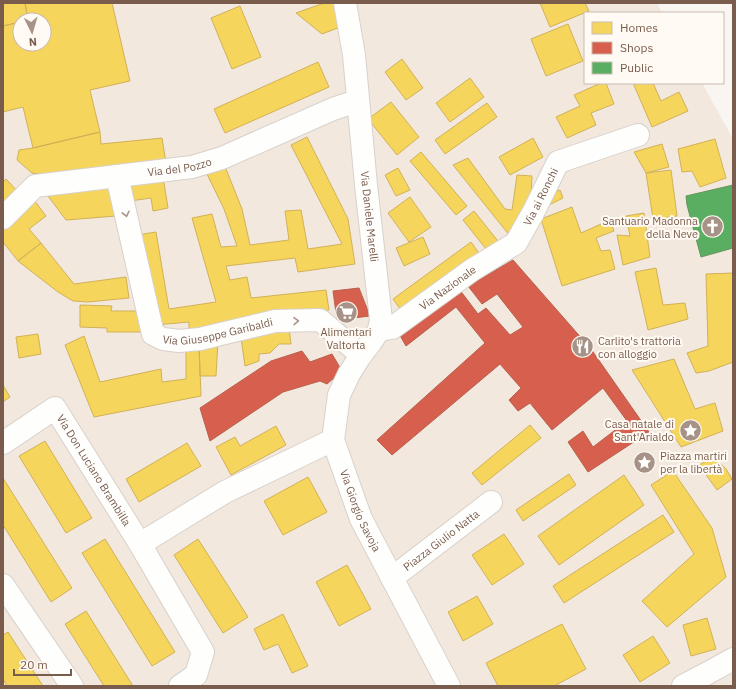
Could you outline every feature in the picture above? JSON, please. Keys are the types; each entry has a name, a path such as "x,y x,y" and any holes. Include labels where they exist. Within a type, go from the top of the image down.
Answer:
{"street":[{"name":"Via Daniele Marelli","path":"345,3 354,55 366,185 380,306 381,320 379,330"},
{"name":"Via del Pozzo","path":"3,218 35,186 192,167 222,158 333,109 358,102"},
{"name":"Via ai Ronchi","path":"516,243 558,162 638,135"},
{"name":"Via Giuseppe Garibaldi","path":"117,176 153,334 163,339 179,341 200,339 275,321 320,320 360,355"},
{"name":"Via Nazionale","path":"379,330 392,328 472,270 516,243"},
{"name":"Via Giorgio Savoja","path":"379,330 372,342 360,355 339,395 333,440 361,519 449,686"},
{"name":"Via Don Luciano Brambilla","path":"3,443 55,408 140,544 203,652 196,675 180,686"},
{"path":"140,544 225,492 333,440"},
{"name":"Piazza Giulio Natta","path":"392,578 491,502"},
{"path":"3,585 72,686"},
{"path":"683,686 733,659"}],"shaded area":[{"path":"3,3 657,3 662,12 584,12 584,84 703,84 733,139 733,686 3,686"}],"building: Homes":[{"path":"3,3 25,3 27,12 12,12 12,24 3,26"},
{"path":"25,3 112,3 130,81 90,90 100,132 33,148 23,107 3,112 3,26 12,24 12,52 52,52 52,12 27,12"},
{"path":"324,3 334,3 343,26 322,34 296,13"},
{"path":"540,3 585,3 589,11 550,27"},
{"path":"240,6 261,57 232,69 211,18"},
{"path":"568,24 583,61 546,76 531,39"},
{"path":"402,59 423,88 406,100 385,72"},
{"path":"318,62 329,87 225,133 214,109"},
{"path":"470,78 484,97 450,122 436,103"},
{"path":"599,84 606,84 614,104 591,113 596,125 567,138 556,117 580,106 574,95"},
{"path":"633,84 653,84 661,101 679,92 688,111 652,127"},
{"path":"391,102 419,137 397,155 368,119"},
{"path":"487,103 497,117 445,154 435,140"},
{"path":"100,132 101,144 162,138 166,163 51,176 32,173 17,160 19,150"},
{"path":"307,137 348,219 355,264 298,272 295,258 226,266 230,280 247,277 251,298 326,290 329,310 273,316 189,338 189,322 155,325 137,235 156,232 169,309 216,302 192,218 212,214 221,247 237,246 224,209 204,168 224,164 242,209 250,245 289,240 285,211 301,210 308,249 342,244 291,145"},
{"path":"533,138 543,157 510,175 499,157"},
{"path":"715,139 726,178 700,187 692,171 682,172 678,149"},
{"path":"662,144 669,167 646,173 634,152"},
{"path":"421,152 467,206 456,215 410,161"},
{"path":"468,158 505,209 512,210 517,175 532,176 531,196 510,236 453,165"},
{"path":"398,168 410,190 396,196 385,175"},
{"path":"671,170 677,216 653,219 646,173"},
{"path":"163,177 168,208 153,211 151,198 130,201 127,183"},
{"path":"6,179 19,193 3,208 3,182"},
{"path":"110,185 116,216 66,220 45,192"},
{"path":"560,190 563,198 547,206 543,197"},
{"path":"410,197 431,227 409,242 388,213"},
{"path":"34,200 46,216 29,229 41,243 18,261 3,242 3,224"},
{"path":"572,207 581,233 610,220 614,231 596,238 601,251 610,250 615,269 562,286 541,219"},
{"path":"474,211 501,245 490,254 463,220"},
{"path":"644,213 650,257 623,265 617,235 630,236 626,216"},
{"path":"423,237 430,254 404,266 396,248"},
{"path":"471,242 481,256 403,313 393,299"},
{"path":"41,243 74,284 126,277 129,298 88,302 73,301 58,292 18,261"},
{"path":"656,268 663,305 685,303 688,319 648,330 635,272"},
{"path":"733,273 733,362 709,371 696,373 687,353 708,346 706,274"},
{"path":"80,305 112,306 111,311 143,311 142,332 107,332 107,328 80,327"},
{"path":"289,328 291,344 279,344 270,353 259,354 259,361 245,366 241,338"},
{"path":"38,334 41,354 19,358 16,337"},
{"path":"84,336 100,382 161,369 162,382 186,379 186,345 199,343 201,396 94,417 65,345"},
{"path":"218,340 216,376 200,376 199,343"},
{"path":"674,359 695,409 715,403 723,431 681,447 632,370"},
{"path":"3,385 10,397 3,402"},
{"path":"530,425 541,438 482,485 472,473"},
{"path":"276,426 286,445 231,475 216,447 235,437 240,446"},
{"path":"45,441 92,518 66,533 19,456"},
{"path":"187,443 201,466 139,502 126,479"},
{"path":"713,457 726,469 732,479 717,490 699,465"},
{"path":"673,471 712,528 726,577 667,627 642,601 694,554 651,485"},
{"path":"569,474 576,485 523,521 516,510"},
{"path":"624,475 644,505 559,565 538,536"},
{"path":"308,477 327,512 283,535 264,501"},
{"path":"3,478 72,588 51,602 3,525"},
{"path":"663,515 674,532 564,603 553,586"},
{"path":"504,534 524,564 492,585 472,555"},
{"path":"105,539 175,652 152,666 82,553"},
{"path":"198,539 248,617 223,633 174,555"},
{"path":"347,565 371,609 339,626 316,582"},
{"path":"477,596 493,624 463,641 448,612"},
{"path":"86,611 133,686 104,686 65,624"},
{"path":"283,614 308,666 292,673 278,644 264,650 254,629"},
{"path":"707,618 716,649 691,656 683,625"},
{"path":"562,624 586,669 554,686 498,686 486,663"},
{"path":"8,632 43,686 7,686 3,679 3,635"},
{"path":"653,636 670,663 640,682 623,655"}],"building: Shops":[{"path":"513,260 591,349 649,432 588,472 568,442 583,431 593,447 627,421 603,388 552,430 530,403 518,411 509,400 521,388 500,364 392,455 377,440 485,343 456,307 406,346 398,332 456,285 478,314 486,308 510,335 523,327 497,294 482,304 468,286"},
{"path":"359,288 370,316 337,320 333,291"},
{"path":"302,351 310,362 332,354 342,371 327,384 320,381 283,392 210,441 200,408 271,361"}],"building: Public":[{"name":"Santuario Madonna della Neve","path":"733,185 733,248 701,257 686,196"}],"place":[{"name":"Santuario Madonna della Neve","path":"713,227"},
{"name":"Alimentari Valtorta","path":"346,312"},
{"name":"Carlito's trattoria con alloggio","path":"582,347"},
{"name":"Casa natale di Sant'Arialdo","path":"690,430"},
{"name":"Piazza martiri per la libertà","path":"644,462"}]}
